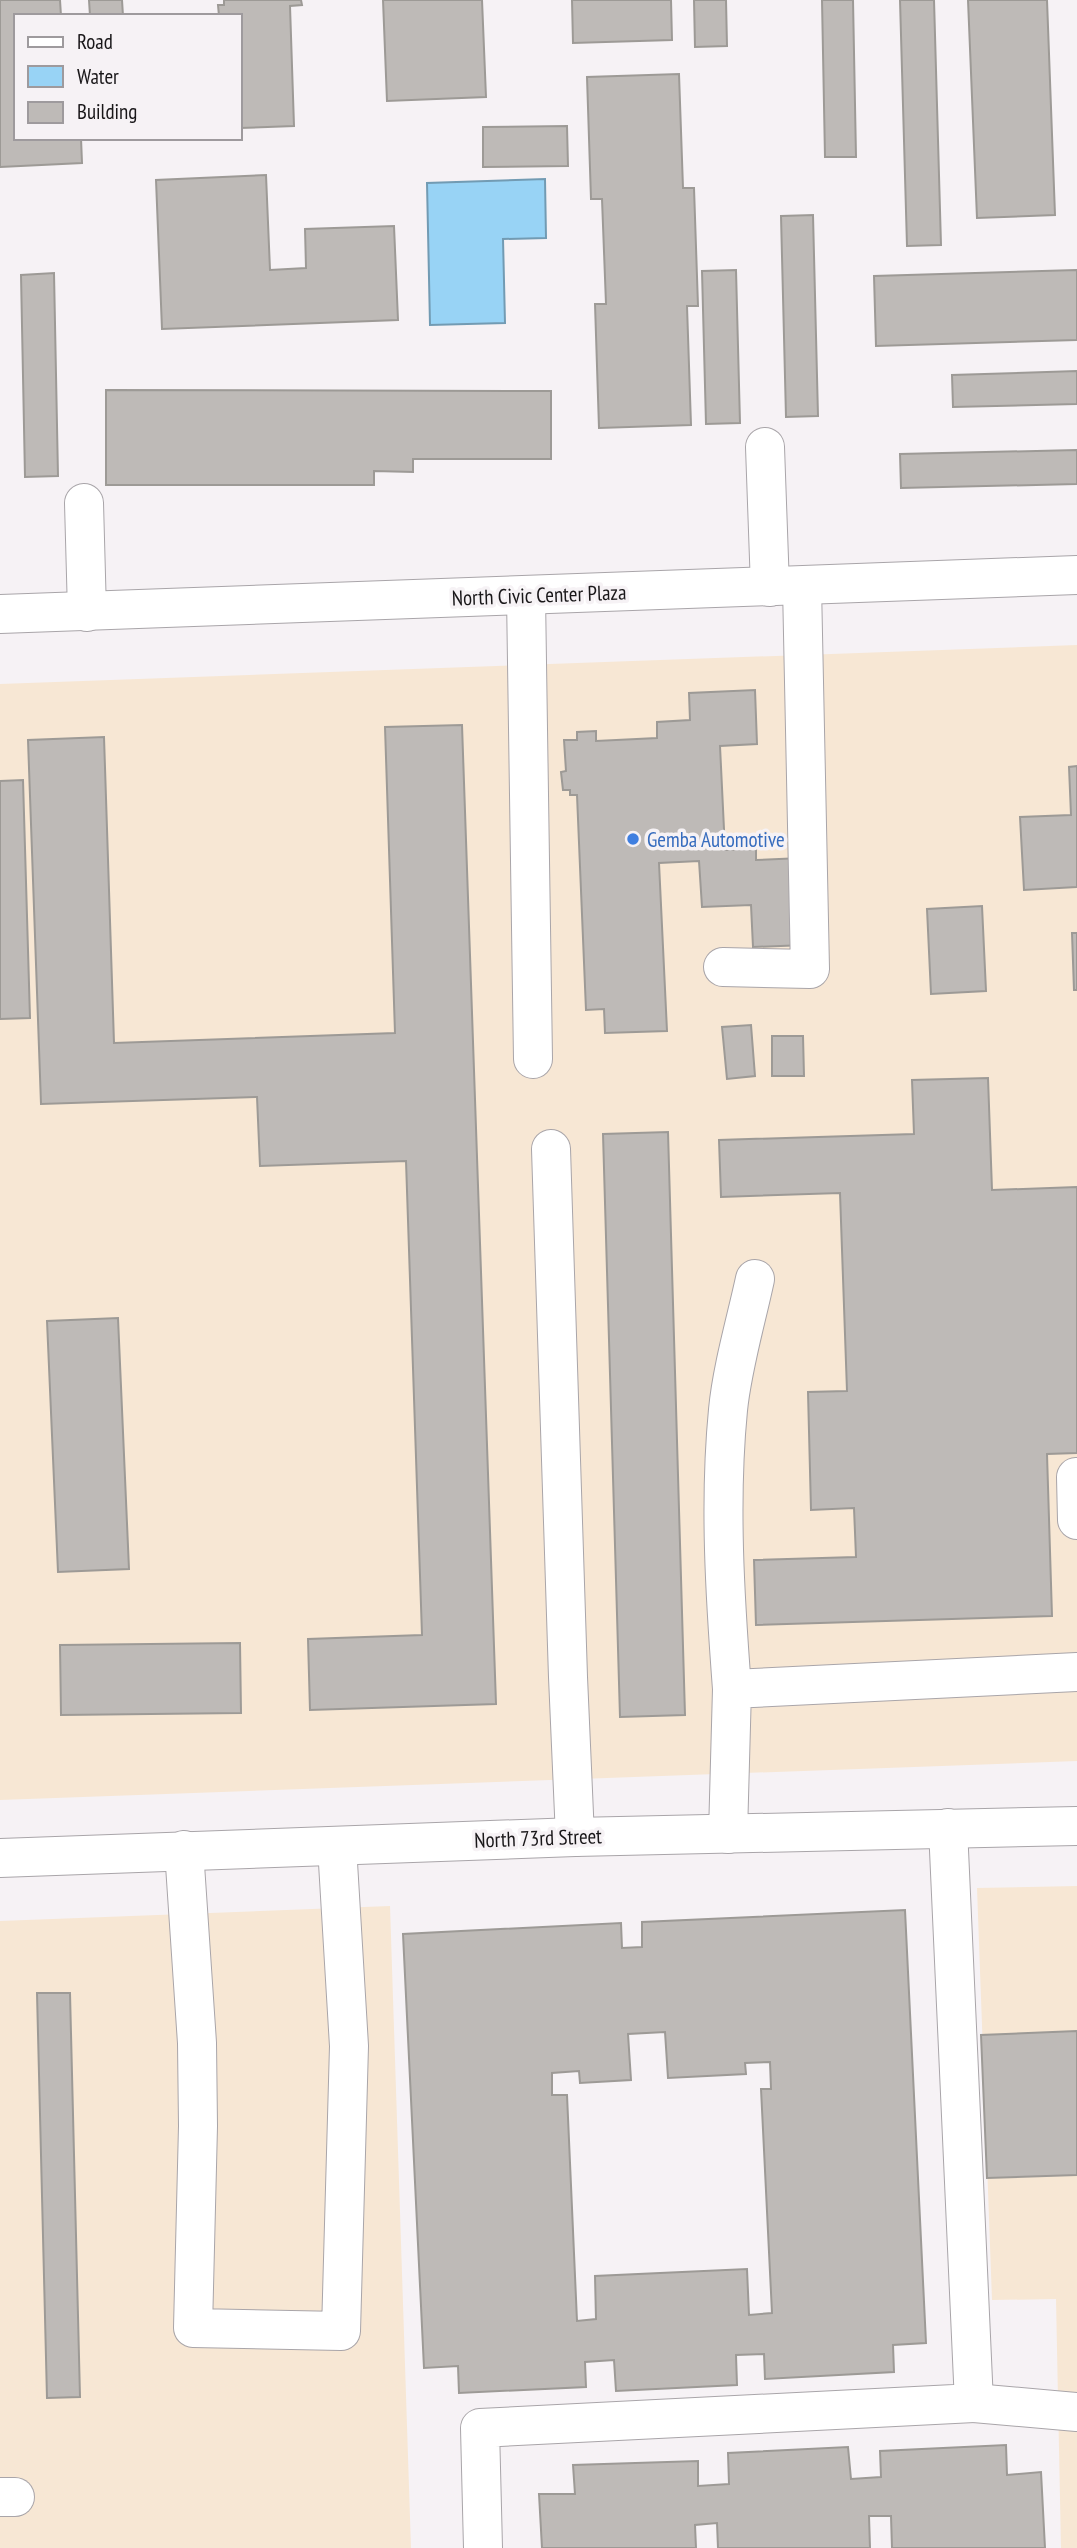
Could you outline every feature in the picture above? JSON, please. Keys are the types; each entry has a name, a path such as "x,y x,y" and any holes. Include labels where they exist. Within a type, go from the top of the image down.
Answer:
{"street":[{"path":"723,967 810,969 786,586 765,447"},
{"path":"84,503 88,612"},
{"name":"North Civic Center Plaza","path":"0,614 1077,575"},
{"path":"526,596 533,1059"},
{"path":"551,1149 575,1837"},
{"path":"728,1834 732,1689 726,1602 724,1489 728,1408 755,1279"},
{"path":"1076,1477 1077,1520"},
{"path":"732,1689 1077,1672"},
{"name":"North 73rd Street","path":"0,1858 575,1837 1077,1826"},
{"path":"948,1828 974,2403"},
{"path":"184,1850 197,2043 198,2126 193,2328 341,2331 349,2046 337,1846"},
{"path":"483,2548 480,2428 974,2403 1077,2412"}],"shaded area":[{"path":"1077,645 1077,1761 0,1800 0,684"},
{"path":"1077,1886 1077,2548 1061,2548 1056,2299 992,2300 977,1888"},
{"path":"390,1906 411,2548 0,2548 0,1921"}],"water":[{"path":"545,179 546,238 503,239 505,323 430,325 427,183"}],"building":[{"path":"0,0 60,0 61,14 14,14 14,140 81,140 82,163 0,167"},
{"path":"89,0 122,0 123,14 90,14"},
{"path":"224,0 301,0 302,5 290,6 294,126 242,128 242,14 219,14 218,5 224,5"},
{"path":"383,0 482,0 486,97 387,101"},
{"path":"572,0 671,0 672,40 573,43"},
{"path":"694,0 726,0 727,46 695,47"},
{"path":"822,0 853,0 856,157 825,157"},
{"path":"900,0 934,0 941,245 907,246"},
{"path":"968,0 1047,0 1055,215 977,218"},
{"path":"679,74 683,188 694,188 698,306 687,306 691,425 599,428 595,304 606,304 602,199 591,199 587,77"},
{"path":"567,126 568,166 483,167 483,127"},
{"path":"266,175 270,270 306,268 305,229 394,226 398,320 162,329 156,180"},
{"path":"813,215 818,416 786,417 781,216"},
{"path":"736,270 740,423 706,424 702,271"},
{"path":"1077,270 1077,340 876,346 874,276"},
{"path":"54,273 58,476 25,477 21,275"},
{"path":"1077,371 1077,404 953,407 952,375"},
{"path":"106,390 551,391 551,459 413,459 413,472 374,471 374,485 106,485"},
{"path":"1077,450 1077,484 901,488 900,454"},
{"path":"755,690 757,744 720,746 725,850 756,849 756,860 801,858 805,945 753,947 751,905 702,907 699,861 659,863 667,1031 605,1033 604,1009 586,1010 577,795 570,795 570,790 563,790 561,772 566,771 564,740 577,740 577,732 596,731 596,741 657,738 657,722 690,720 689,693"},
{"path":"462,725 496,1704 310,1710 308,1639 422,1635 406,1161 260,1166 257,1097 41,1104 28,740 104,737 114,1043 395,1033 385,727"},
{"path":"1077,766 1077,887 1024,890 1020,817 1071,815 1069,767"},
{"path":"23,780 30,1018 0,1019 0,781"},
{"path":"982,906 986,991 931,994 927,909"},
{"path":"1072,933 1077,933 1077,990 1074,990"},
{"path":"751,1025 755,1076 727,1079 722,1027"},
{"path":"772,1036 803,1036 804,1076 772,1076"},
{"path":"988,1078 992,1190 1077,1187 1077,1453 1047,1454 1052,1616 756,1625 754,1560 856,1557 854,1508 811,1510 808,1392 847,1391 840,1193 721,1197 719,1140 914,1134 912,1080"},
{"path":"668,1132 685,1715 620,1717 603,1134"},
{"path":"118,1318 129,1569 58,1572 47,1321"},
{"path":"240,1643 241,1713 61,1715 60,1645"},
{"path":"905,1910 926,2343 893,2345 894,2372 765,2379 764,2354 736,2355 737,2385 616,2391 614,2360 585,2362 586,2387 459,2393 458,2366 424,2368 403,1934 621,1923 622,1948 642,1947 642,1922","holes":["665,2032 668,2078 746,2074 745,2063 770,2062 771,2089 761,2089 772,2313 749,2315 747,2269 595,2276 596,2319 577,2321 567,2095 552,2095 552,2073 579,2071 580,2083 631,2080 628,2034"]},
{"path":"37,1993 70,1993 80,2397 47,2398"},
{"path":"1077,2031 1077,2175 987,2178 981,2035"},
{"path":"1006,2445 1007,2475 1041,2472 1045,2548 892,2548 891,2516 869,2516 870,2548 718,2548 717,2523 695,2525 696,2548 542,2548 539,2494 575,2494 573,2465 698,2461 698,2486 729,2484 728,2453 848,2447 851,2479 881,2477 880,2451"}],"place":[{"name":"Gemba Automotive","path":"633,839"}]}
